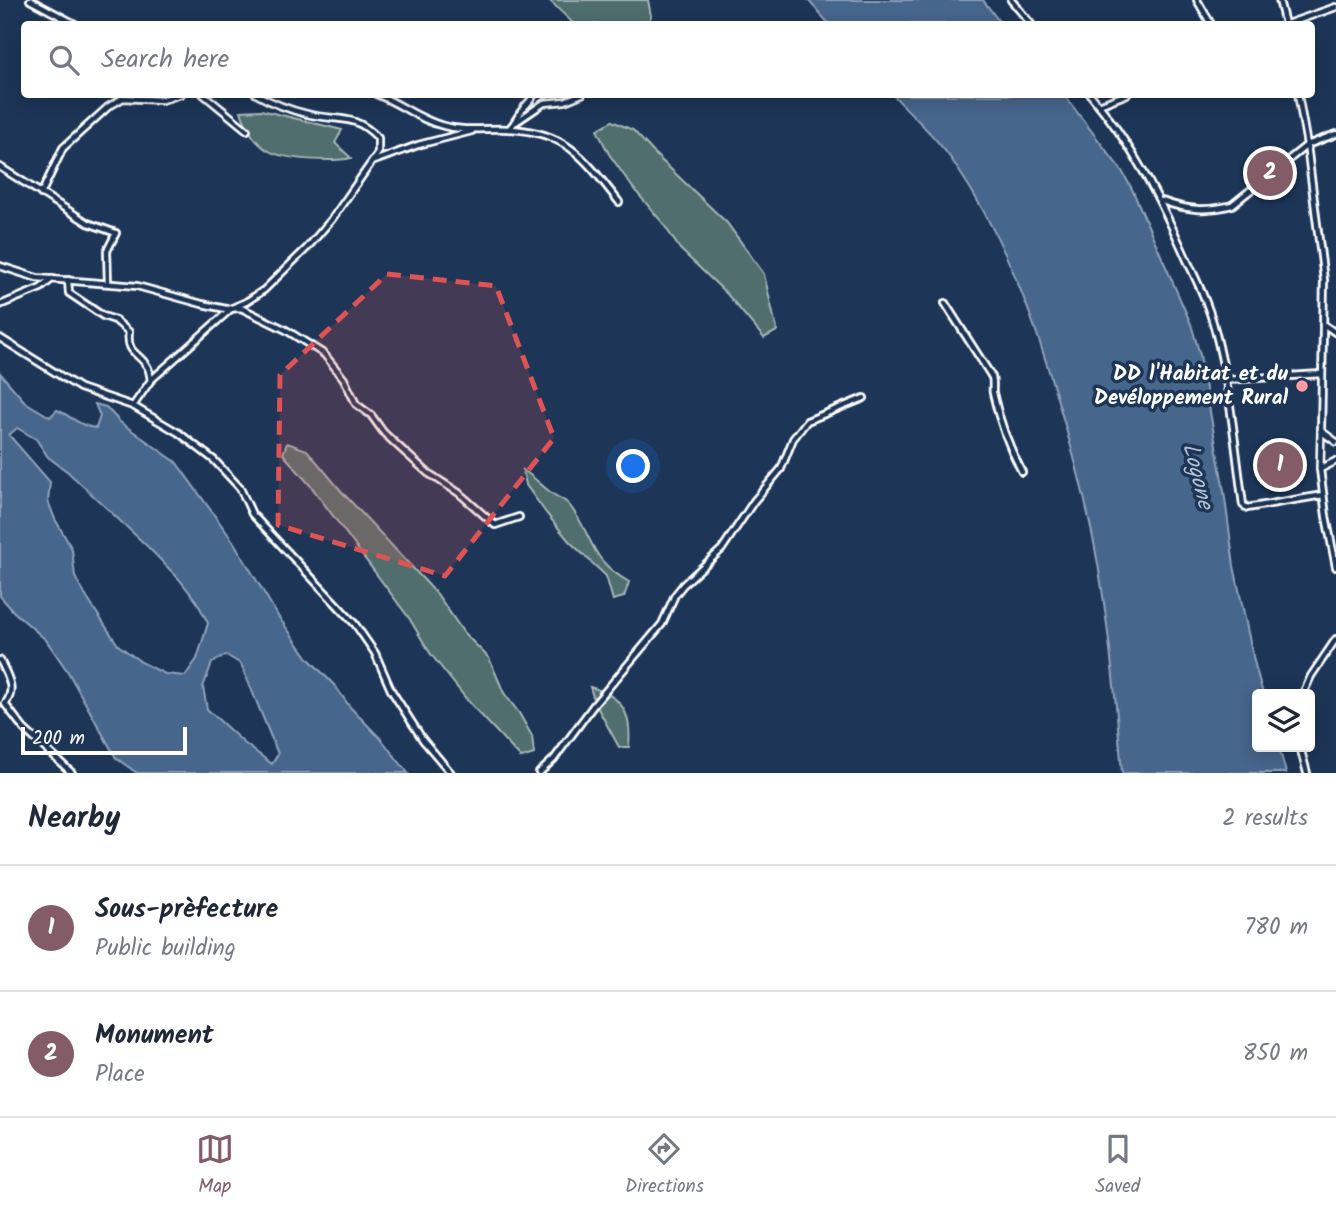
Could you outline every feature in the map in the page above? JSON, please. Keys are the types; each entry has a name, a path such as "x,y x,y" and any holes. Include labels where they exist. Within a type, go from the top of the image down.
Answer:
{"street":[{"path":"30,0 69,21"},
{"path":"1011,0 1028,21"},
{"path":"1197,0 1209,21"},
{"path":"1279,0 1285,21"},
{"path":"1295,21 1336,8"},
{"path":"41,194 63,148 121,98"},
{"path":"143,98 168,98"},
{"path":"208,98 247,130"},
{"path":"133,406 151,380 232,308 264,290 307,248 332,219 378,153 378,138 366,125 309,115 263,98"},
{"path":"384,98 446,127 509,129 545,134 567,144 586,160 619,202"},
{"path":"516,122 522,109 533,98"},
{"path":"509,129 544,103 572,98"},
{"path":"1093,98 1131,150 1161,200 1203,294 1214,327 1226,380 1244,508 1323,495"},
{"path":"1099,105 1117,98"},
{"path":"1299,98 1324,280 1320,469 1336,567"},
{"path":"374,161 418,145 477,129"},
{"path":"1161,200 1192,209 1232,205 1307,145 1336,134"},
{"path":"0,167 88,223 116,233 107,251 108,283"},
{"path":"0,266 37,278 137,286 202,304 240,308 286,330 324,354 344,379 356,404 372,415 384,433 428,473 459,493 495,525 519,517"},
{"path":"0,303 41,288 52,279"},
{"path":"68,280 69,293 103,316 115,320 129,332 128,341 132,352 148,367 151,380"},
{"path":"945,303 992,377 992,390 998,412 1022,472"},
{"path":"1323,324 1336,333"},
{"path":"0,338 80,388 133,406 179,433 214,460 240,488 252,514 355,624 376,653 391,690 417,730 451,773"},
{"path":"1226,380 1321,374"},
{"path":"539,773 554,759 593,706 662,624 675,595 683,585 722,550 754,501 781,469 793,439 807,421 864,398"},
{"path":"1321,431 1336,442"},
{"path":"1320,469 1336,461"},
{"path":"1305,689 1336,639"},
{"path":"0,660 11,688 11,696 3,702 24,729 72,773"},
{"path":"1301,752 1307,773"}],"highlighted area":[{"path":"387,274 496,286 554,438 445,576 278,525 280,375"}],"green space":[{"path":"549,0 648,0 651,16 649,21 571,21"},
{"path":"261,110 342,130 335,143 351,158 309,159 269,151 251,134 241,111"},
{"path":"612,121 633,130 727,223 764,274 777,331 764,338 727,294 680,249 609,154 597,130"},
{"path":"287,443 307,450 342,492 437,594 464,633 489,658 504,693 532,736 534,754 521,758 468,701 430,653 409,618 310,485 283,454"},
{"path":"523,470 570,506 599,556 606,565 629,582 624,597 613,600 606,576 569,541 546,513 526,485"},
{"path":"590,687 618,701 623,708 629,725 629,747 619,747 595,703"}],"water":[{"path":"808,0 983,0 999,21 826,21"},
{"name":"Logone","path":"896,98 1066,98 1122,171 1132,189 1191,324 1200,355 1234,566 1262,689 1252,689 1252,752 1280,752 1286,773 1122,773 1105,612 1086,505 1072,450 1039,341 1010,263 971,190 942,147"},
{"path":"0,373 25,402 50,417 57,410 96,428 100,416 95,404 106,407 120,422 176,462 233,541 278,616 308,658 408,773 137,773 116,758 68,672 46,640 0,596","holes":["17,428 36,439 48,457 68,472 148,547 197,602 208,623 197,659 185,676 165,674 141,662 118,645 75,577 72,549 48,501 50,482 9,435","226,655 241,664 278,754 272,764 207,709 203,687 212,663"]}],"place":[{"name":"Monument","path":"1270,173"},
{"name":"DD l'Habitat et du Devéloppement Rural","path":"1302,386"},
{"name":"Sous-prèfecture","path":"1280,465"}]}
